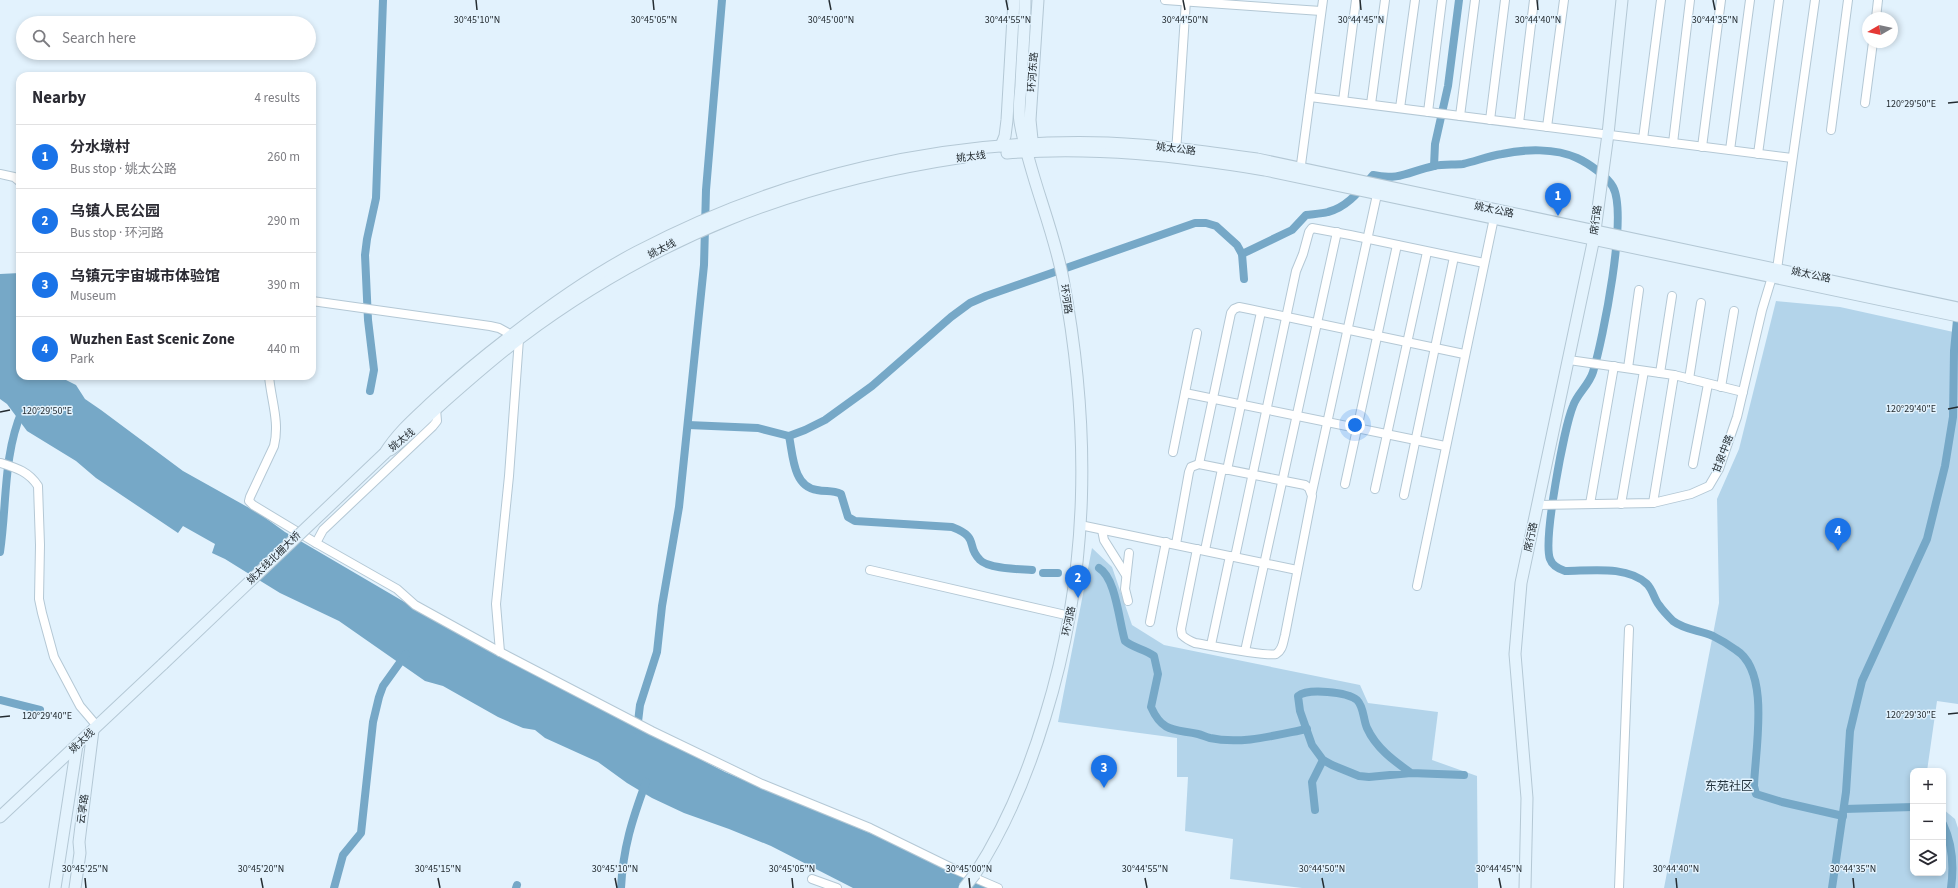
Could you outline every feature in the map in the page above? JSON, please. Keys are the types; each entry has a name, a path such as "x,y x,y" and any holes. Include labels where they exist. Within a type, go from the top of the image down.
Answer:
{"main road":[{"path":"1001,146 1005,136 1007,120 1014,0"},
{"name":"环河路","path":"964,888 976,874 1004,826 1030,766 1051,696 1070,616 1078,561 1083,483 1081,419 1074,347 1060,263 1056,228 1030,148 1019,120 1025,0"},
{"name":"环河东路","path":"1030,148 1030,120 1038,0"},
{"name":"席行路","path":"1525,888 1527,798 1515,654 1521,583 1542,505 1569,360 1595,234 1608,134 1622,0"},
{"name":"姚太线","path":"385,453 393,440 412,420 468,370 515,337 609,278 688,232 793,186 852,169 938,153 1001,146 1030,148"},
{"name":"姚太线","path":"727,215 873,174 969,156 1030,148"},
{"name":"姚太公路","path":"1030,148 1106,152 1176,152 1258,169 1353,180 1378,190"},
{"name":"姚太公路","path":"1300,173 1343,187 1378,190 1951,309 1958,316"},
{"name":"姚太线","path":"385,453 408,436 515,337"},
{"name":"姚太线北栅大桥","path":"163,664 385,453"},
{"name":"姚太线","path":"0,817 163,664"},
{"name":"云享路","path":"75,888 80,853 79,842 95,728"},
{"name":"云享路","path":"55,888 77,746"}],"street":[{"path":"1165,0 1322,11"},
{"path":"1300,173 1323,0"},
{"path":"1343,101 1356,0"},
{"path":"1371,104 1385,0"},
{"path":"1400,108 1415,0"},
{"path":"1432,112 1442,0"},
{"path":"1455,115 1475,0"},
{"path":"1490,120 1505,0"},
{"path":"1519,123 1534,0"},
{"path":"1547,127 1564,0"},
{"path":"1643,139 1661,0"},
{"path":"1673,143 1690,0"},
{"path":"1702,147 1721,0"},
{"path":"1730,150 1750,0"},
{"path":"1758,154 1779,0"},
{"name":"甘泉中路","path":"1542,505 1653,503 1691,494 1709,486 1719,469 1737,417 1762,310 1774,273 1815,0"},
{"path":"1831,130 1848,0"},
{"path":"1877,12 1878,0"},
{"path":"1176,152 1186,1"},
{"path":"1865,103 1872,48"},
{"path":"1310,97 1792,158"},
{"path":"0,174 16,179"},
{"path":"1262,312 1241,404 1181,629 1182,635 1186,639 1211,645 1272,655 1277,653 1282,648 1312,492 1378,190"},
{"path":"1417,586 1494,214"},
{"path":"1211,645 1267,410 1296,271 1303,254 1309,232 1312,228 1337,232 1397,246 1484,263"},
{"path":"1245,651 1337,232"},
{"path":"1345,484 1397,246"},
{"path":"1375,489 1427,252"},
{"path":"1404,495 1454,257"},
{"path":"1628,368 1639,290"},
{"path":"1660,373 1672,296"},
{"path":"316,301 490,326 515,337 509,476 496,604 500,652"},
{"path":"1689,379 1701,303"},
{"path":"1199,464 1231,313 1234,309 1239,308 1262,312 1464,354"},
{"path":"1721,387 1734,311"},
{"path":"1173,452 1197,333"},
{"path":"1569,360 1674,375 1743,392"},
{"path":"1590,504 1614,366"},
{"path":"1621,504 1644,371"},
{"path":"1653,503 1674,375"},
{"path":"270,380 277,426 276,438 274,446 252,491 250,501 253,506 385,581 398,589 415,605 500,652 652,731 762,784 870,828 954,869 998,888"},
{"path":"1693,464 1708,384"},
{"path":"1185,393 1445,446"},
{"path":"316,543 323,530 433,426 437,421 436,409"},
{"path":"1,463 16,467 26,472 34,479 38,486 40,545 39,599 54,657 80,706 95,728"},
{"path":"1176,544 1190,467 1199,464 1224,469 1304,486 1312,492"},
{"path":"1080,525 1297,570"},
{"path":"1102,530 1104,540 1126,575"},
{"path":"1150,622 1166,542"},
{"path":"1128,601 1126,595 1126,575 1129,553"},
{"path":"870,570 1070,616"},
{"path":"1619,888 1629,630"},
{"path":"812,879 837,888"}],"shaded area":[{"path":"16,273 16,380 66,380 76,385 85,399 183,471 260,514 285,532 430,617 598,707 725,772 896,844 989,888 853,888 771,846 684,813 652,798 627,783 598,762 545,738 535,730 523,728 498,717 443,686 425,681 339,621 280,593 225,559 212,553 215,544 183,526 178,533 96,478 76,461 27,431 7,404 0,399 0,274"},
{"path":"1776,301 1840,307 1958,333 1958,704 1937,701 1927,768 1910,768 1910,876 1946,876 1946,812 1955,819 1958,828 1958,888 1664,888 1719,603 1717,499 1739,449"},
{"path":"1092,548 1112,567 1132,625 1164,645 1360,685 1368,703 1438,712 1432,760 1477,776 1478,888 1302,888 1230,879 1233,839 1185,831 1188,777 1177,777 1177,738 1058,722"}],"waterway":[{"path":"370,391 374,370 368,320 365,255 376,198 383,0"},
{"path":"637,730 640,705 657,652 662,606 679,507 704,265 706,190 722,0"},
{"path":"1434,166 1435,144 1448,86 1459,0"},
{"path":"1242,254 1292,230 1306,215 1325,213 1342,206 1348,202 1373,175 1382,177 1404,175 1434,166 1463,164 1511,152 1530,150 1559,152 1577,158 1592,166 1602,174 1613,187 1617,202 1618,223 1616,249 1608,306 1593,372 1573,406 1560,459 1549,530 1550,559 1552,563 1565,571 1608,570 1629,574 1639,578 1649,586 1657,603 1673,621 1687,628 1713,636 1736,650 1747,661 1754,675 1757,693 1758,733 1754,786 1756,794 1782,802 1843,816"},
{"path":"688,425 758,428 789,436 805,430 825,420 872,386 951,317 970,303 986,296 1195,223 1206,223 1216,226 1237,245 1242,254 1244,279"},
{"path":"1832,888 1846,792 1850,731 1862,681 1927,539 1945,466 1953,417 1954,351 1958,310"},
{"path":"0,552 6,480 12,445 22,411"},
{"path":"789,436 793,461 803,483 809,488 841,494 848,517 855,521 952,527 961,531 970,539 973,550 984,563 997,567 1032,570"},
{"path":"1099,568 1105,573 1113,590 1125,641 1154,656 1158,674 1151,707 1160,722 1165,726 1171,729 1222,740 1246,740 1307,729"},
{"path":"1043,573 1058,573"},
{"path":"334,888 343,855 361,833 373,722 379,697 383,686 406,654"},
{"path":"1411,773 1392,759 1375,742 1367,728 1361,706 1357,700 1345,695 1328,692 1310,692 1298,696 1300,711 1312,745 1323,760 1332,765 1359,776 1369,777 1411,773 1464,775"},
{"path":"0,700 40,710"},
{"path":"1315,810 1312,782 1323,760"},
{"path":"621,888 629,834 646,782"},
{"path":"1844,809 1910,807"},
{"path":"1946,832 1952,856 1951,888"}],"place":[{"name":"分水墩村","path":"1558,216"},
{"name":"Wuzhen East Scenic Zone","path":"1838,551"},
{"name":"乌镇人民公园","path":"1078,598"},
{"name":"乌镇元宇宙城市体验馆","path":"1104,788"}],"district":[{"name":"东苑社区","path":"1729,786"}]}
